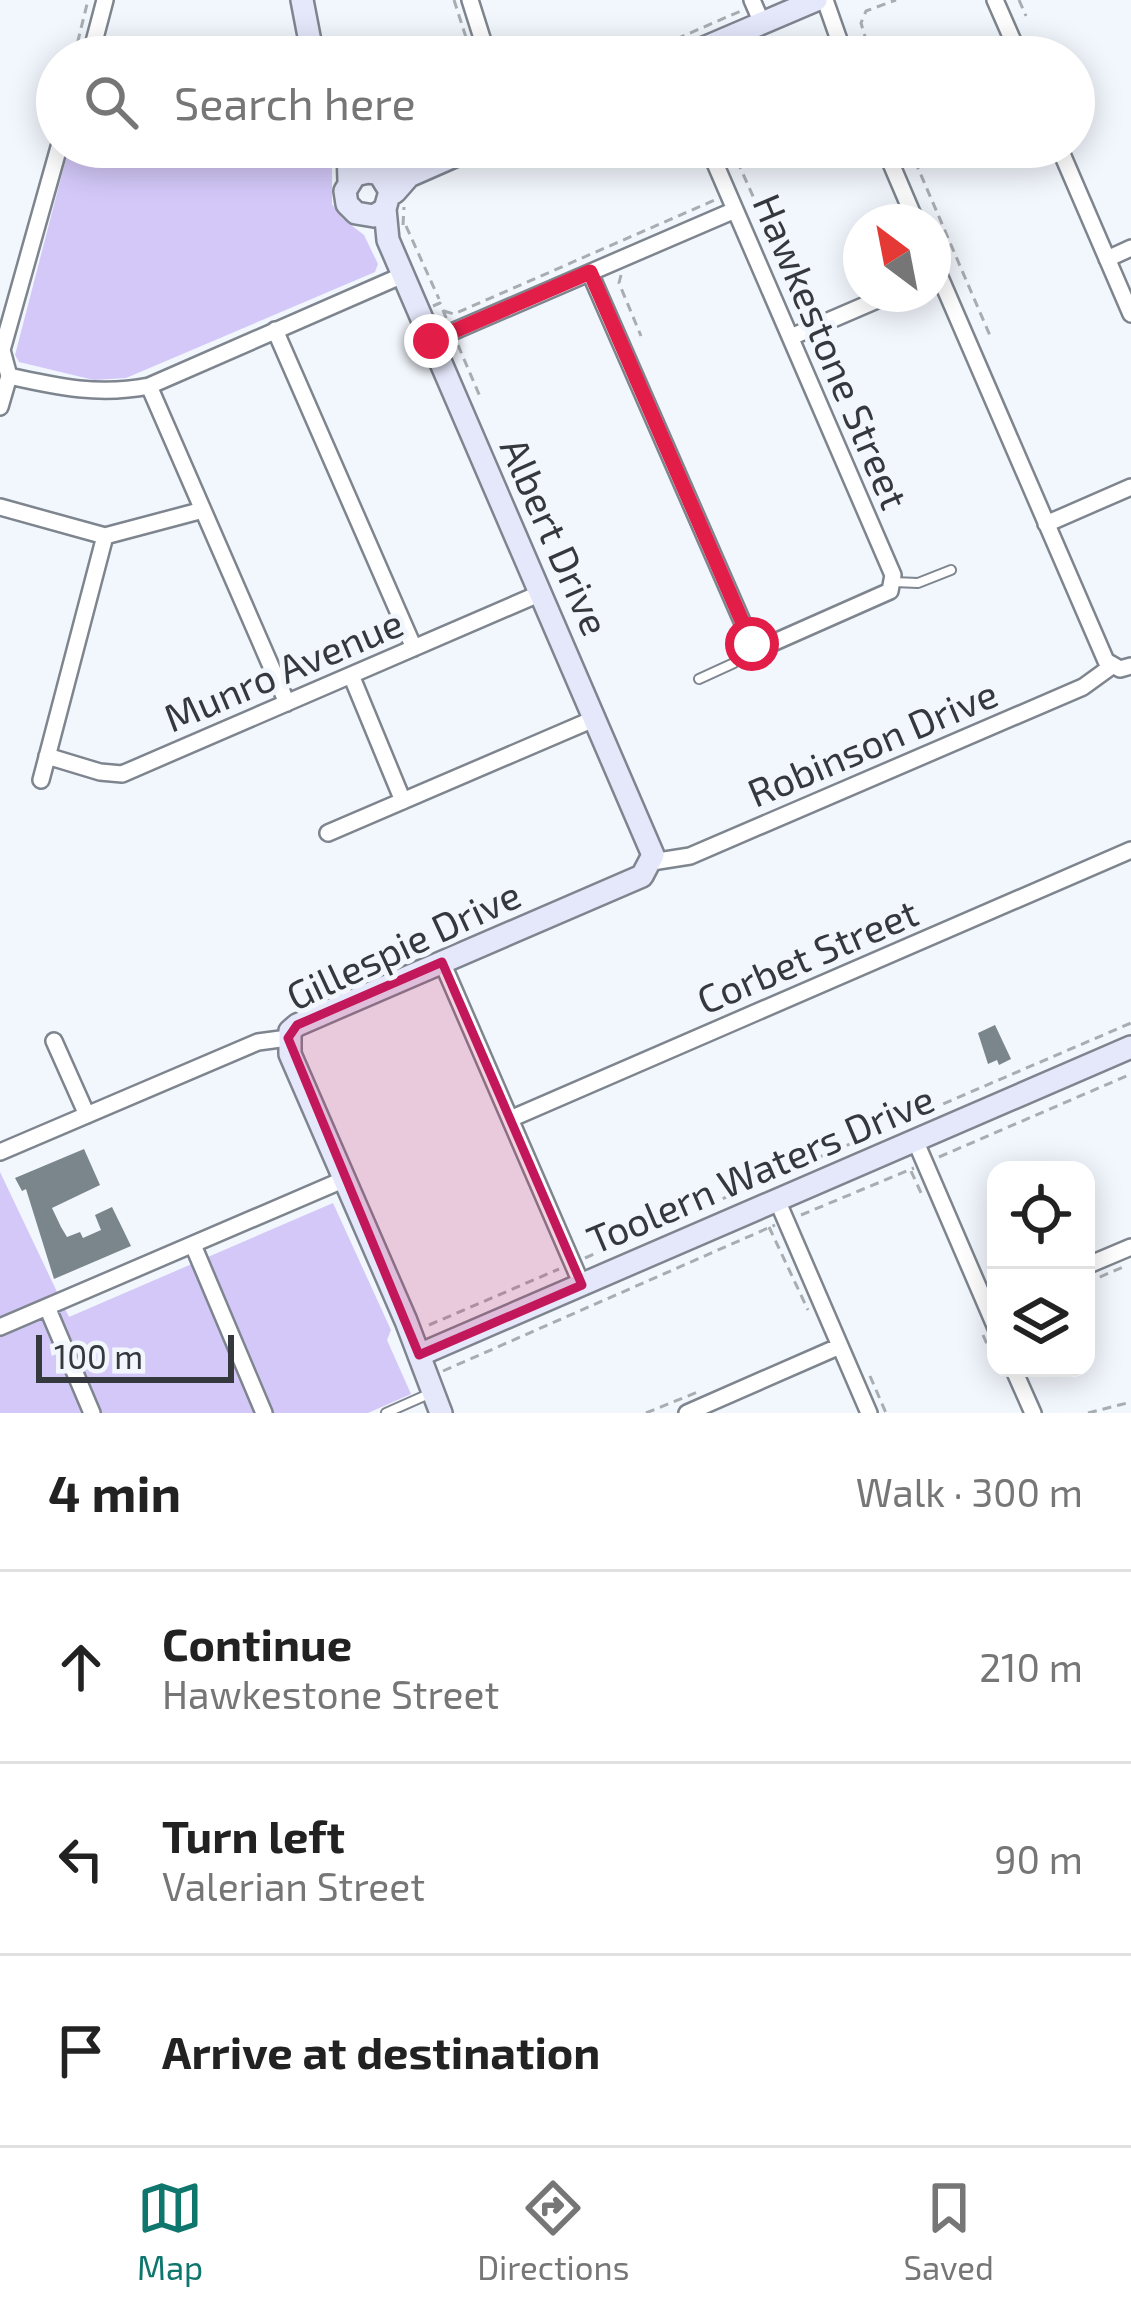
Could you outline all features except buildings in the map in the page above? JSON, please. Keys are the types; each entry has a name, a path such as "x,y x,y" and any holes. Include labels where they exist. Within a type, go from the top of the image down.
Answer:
{"street":[{"path":"96,36 105,0"},
{"path":"302,0 309,36"},
{"path":"470,0 481,36"},
{"path":"715,36 756,9 821,0 836,36"},
{"path":"995,0 1011,36"},
{"path":"0,407 9,376 2,350 53,168"},
{"name":"Albert Drive","path":"364,168 381,188 388,241 651,847 652,862"},
{"path":"381,188 427,168"},
{"name":"Hawkestone Street","path":"717,168 894,582"},
{"path":"893,168 908,204"},
{"path":"1068,168 1131,314"},
{"path":"431,341 735,210"},
{"path":"1107,259 1131,248"},
{"path":"590,272 752,644 768,645 866,603 890,591 894,582"},
{"path":"9,376 78,392 149,386 403,275"},
{"path":"951,307 1106,661 1112,667 1131,665"},
{"path":"790,338 860,312"},
{"path":"274,330 414,648"},
{"path":"149,386 287,703"},
{"path":"1046,524 1131,488"},
{"path":"0,507 105,536 203,510"},
{"path":"40,780 105,536"},
{"name":"Munro Avenue","path":"47,756 122,774 541,593"},
{"name":"Robinson Drive","path":"652,862 690,856 1083,687 1112,667"},
{"path":"351,675 404,801"},
{"path":"328,833 596,718"},
{"name":"Corbet Street","path":"510,1119 1131,850"},
{"name":"Gillespie Drive","path":"433,1394 290,1054 288,1038 297,1024 642,876 652,862"},
{"path":"442,962 582,1285"},
{"path":"0,1152 258,1042 288,1038"},
{"path":"54,1041 87,1115"},
{"name":"Toolern Waters Drive","path":"418,1355 582,1285 781,1210 915,1141 1131,1047"},
{"path":"915,1141 987,1296"},
{"path":"0,1328 345,1180"},
{"path":"781,1210 869,1413"},
{"path":"193,1245 264,1413"},
{"path":"1095,1262 1131,1246"},
{"path":"46,1307 92,1413"},
{"path":"687,1413 840,1346"},
{"path":"1017,1377 1033,1413"}],"lane":[{"path":"894,582 918,583 951,570"},
{"path":"699,679 734,663 752,644"},
{"path":"386,1413 433,1394"}],"path":[{"path":"79,36 88,0"},
{"path":"454,0 463,36"},
{"path":"864,36 860,23 866,11 896,0"},
{"path":"1019,0 1026,16"},
{"path":"688,36 756,9"},
{"path":"740,168 803,308 813,311 829,304"},
{"path":"918,168 991,338"},
{"path":"444,311 454,314 717,200 721,192"},
{"path":"406,224 440,303"},
{"path":"627,272 620,283 641,336"},
{"path":"823,337 818,347 841,398"},
{"path":"460,349 469,340"},
{"path":"429,1325 1131,1023"},
{"path":"433,1394 769,1227 781,1210 806,1213 1131,1074"},
{"path":"804,1224 806,1213"},
{"path":"769,1227 813,1321"},
{"path":"1095,1279 1131,1264"},
{"path":"863,1360 886,1413"},
{"path":"646,1413 712,1386"},
{"path":"1088,1413 1131,1402"}],"highlighted area":[{"path":"442,962 582,1285 419,1355 288,1038 297,1025"}],"shaded area":[{"path":"64,168 332,168 332,204 364,235 378,264 375,272 126,378 94,380 19,362 15,355"},
{"path":"0,1172 69,1317 333,1203 391,1330 387,1340 411,1394 368,1413 0,1413"}],"route":[{"path":"431,341 590,272 752,644"}]}
